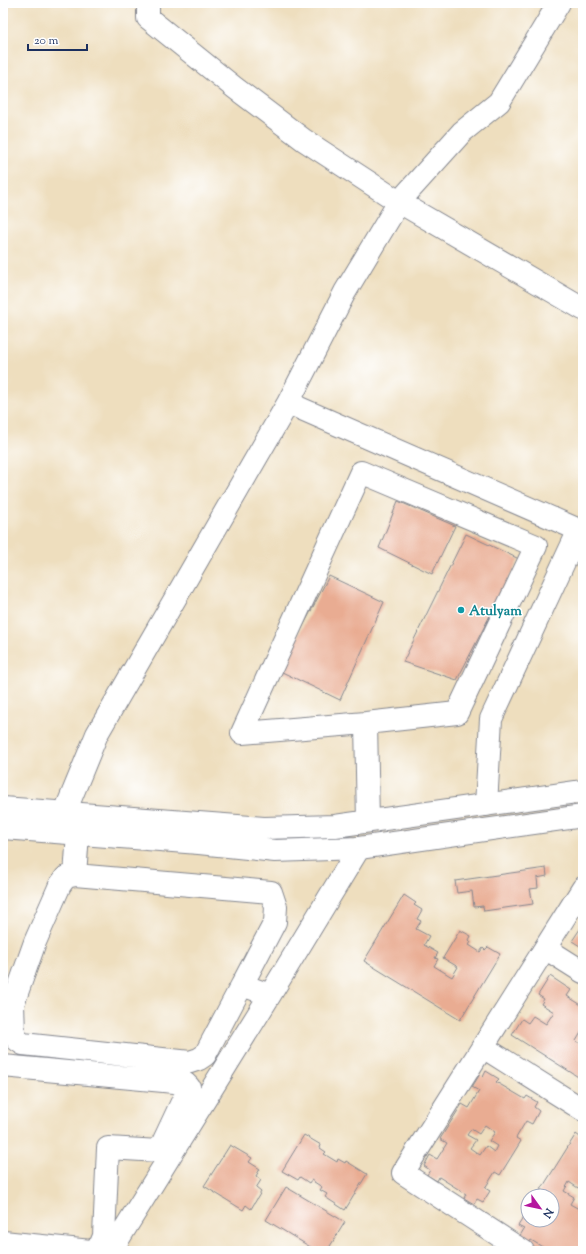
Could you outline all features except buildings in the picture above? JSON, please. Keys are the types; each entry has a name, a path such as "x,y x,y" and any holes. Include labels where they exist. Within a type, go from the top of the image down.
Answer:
{"street":[{"path":"148,3 148,18 235,88 304,140 399,202 583,309"},
{"path":"65,812 97,734 288,403 345,292 399,202 462,132 499,102 558,3"},
{"path":"288,403 579,530 491,719 486,805"},
{"path":"361,472 536,546 457,713 366,723 242,734 361,472"},
{"path":"366,723 368,821"},
{"path":"3,808 264,828 335,826 583,790"},
{"path":"3,828 275,851 359,848 583,816"},
{"path":"75,875 78,834"},
{"path":"166,1151 270,995 359,848"},
{"path":"75,875 271,892 276,906 275,922 242,985 204,1055 199,1060 190,1062 23,1044 17,1040 14,1033 13,1004 35,942 60,885 66,877 75,875"},
{"path":"524,1251 403,1174 583,888"},
{"path":"545,948 583,972"},
{"path":"242,985 270,995"},
{"path":"483,1047 583,1110"},
{"path":"3,1066 185,1083 189,1087 166,1151 139,1206 111,1251"},
{"path":"3,1242 91,1251 100,1246 104,1236 108,1148 166,1151"},
{"path":"106,1204 139,1206"}],"place":[{"name":"Atulyam","path":"461,610"}]}
